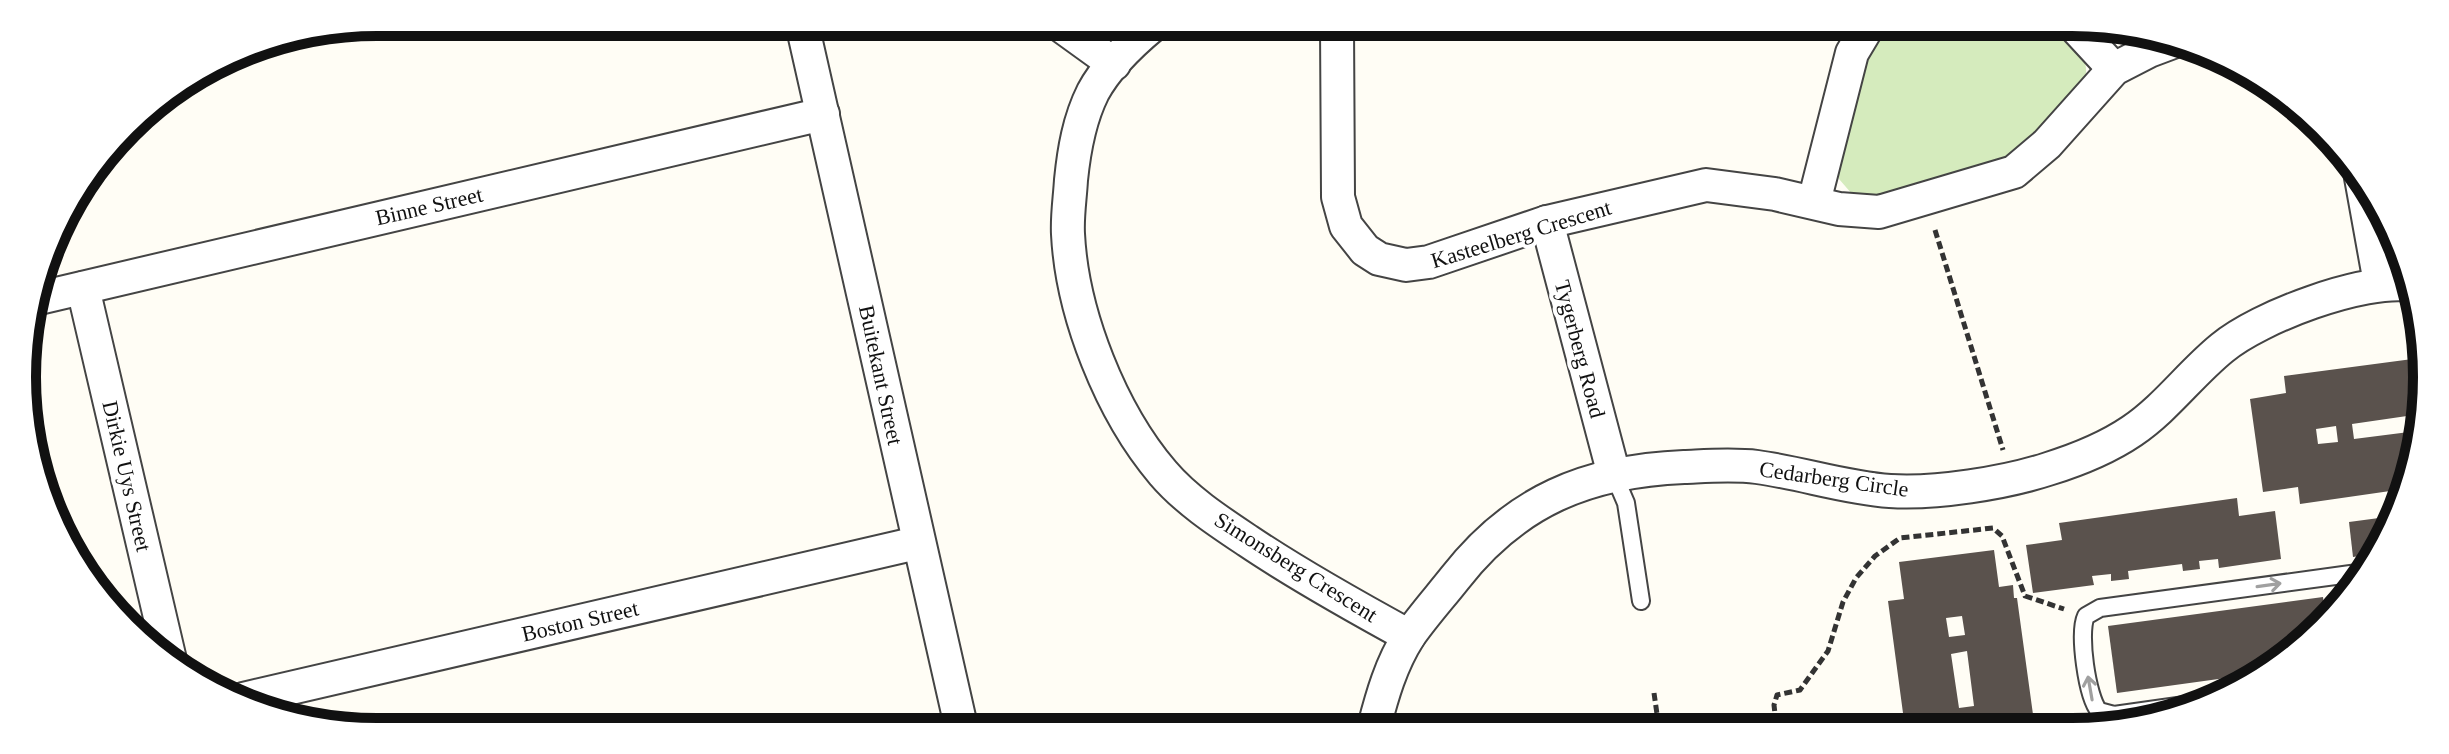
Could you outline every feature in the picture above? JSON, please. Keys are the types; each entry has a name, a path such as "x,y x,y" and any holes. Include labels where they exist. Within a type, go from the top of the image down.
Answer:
{"street":[{"name":"Buitekant Street","path":"805,36 917,543 959,718"},
{"path":"1075,36 1114,64"},
{"name":"Simonsberg Crescent","path":"1142,36 1114,64 1093,92 1078,131 1073,156 1067,225 1069,252 1089,342 1119,410 1163,473 1214,519 1332,594 1409,636"},
{"name":"Kasteelberg Crescent","path":"1337,36 1338,197 1346,226 1365,250 1394,264 1418,265 1547,222 1706,185 1814,202 1839,209 1879,212 1925,199 2014,172 2047,144 2114,69 2158,48"},
{"path":"1814,202 1852,53 1862,36"},
{"path":"2084,37 2114,69"},
{"name":"Binne Street","path":"46,296 823,114"},
{"name":"Tygerberg Road","path":"1547,222 1614,475"},
{"path":"2376,222 2395,284"},
{"name":"Cedarberg Circle","path":"1376,718 1382,695 1409,636 1470,559 1504,525 1553,496 1593,480 1641,469 1754,467 1894,491 1941,490 2046,470 2110,444 2130,432 2153,415 2222,348 2254,327 2352,289 2395,284"},
{"name":"Dirkie Uys Street","path":"83,288 167,646"},
{"name":"Boston Street","path":"257,696 917,543"}],"lane":[{"path":"1614,475 1626,503 1641,601"},
{"path":"2127,713 2114,715 2099,711 2091,697 2082,632 2086,616 2100,608 2351,574"}],"path":[{"path":"1925,199 2011,477"},
{"path":"1775,718 1777,695 1800,690 1828,651 1843,602 1856,578 1875,556 1900,538 1993,528 2002,536 2025,596 2086,616"},
{"path":"1654,693 1658,718"}],"green space":[{"path":"1880,36 2065,36 2082,56 2085,80 2081,91 2009,159 1883,197 1852,194 1839,179 1837,167 1849,112"}],"building":[{"path":"2412,359 2409,429 2407,416 2352,424 2354,439 2408,432 2394,490 2300,504 2298,487 2263,492 2250,399 2286,393 2284,376","holes":["2336,426 2338,442 2318,444 2316,429"]},
{"path":"2237,498 2239,516 2275,511 2281,559 2219,568 2218,559 2199,561 2200,569 2183,571 2182,564 2128,571 2129,579 2111,581 2111,574 2092,576 2094,585 2033,593 2026,545 2062,540 2059,523"},
{"path":"2382,518 2362,556 2353,557 2349,522"},
{"path":"1994,550 1999,587 2013,585 2014,598 2017,598 2033,718 1904,718 1888,601 1904,599 1899,562","holes":["1962,616 1965,635 1949,637 1946,618","1967,651 1974,706 1959,708 1951,654"]},
{"path":"2323,597 2324,606 2280,648 2233,677 2117,693 2108,626"}]}
